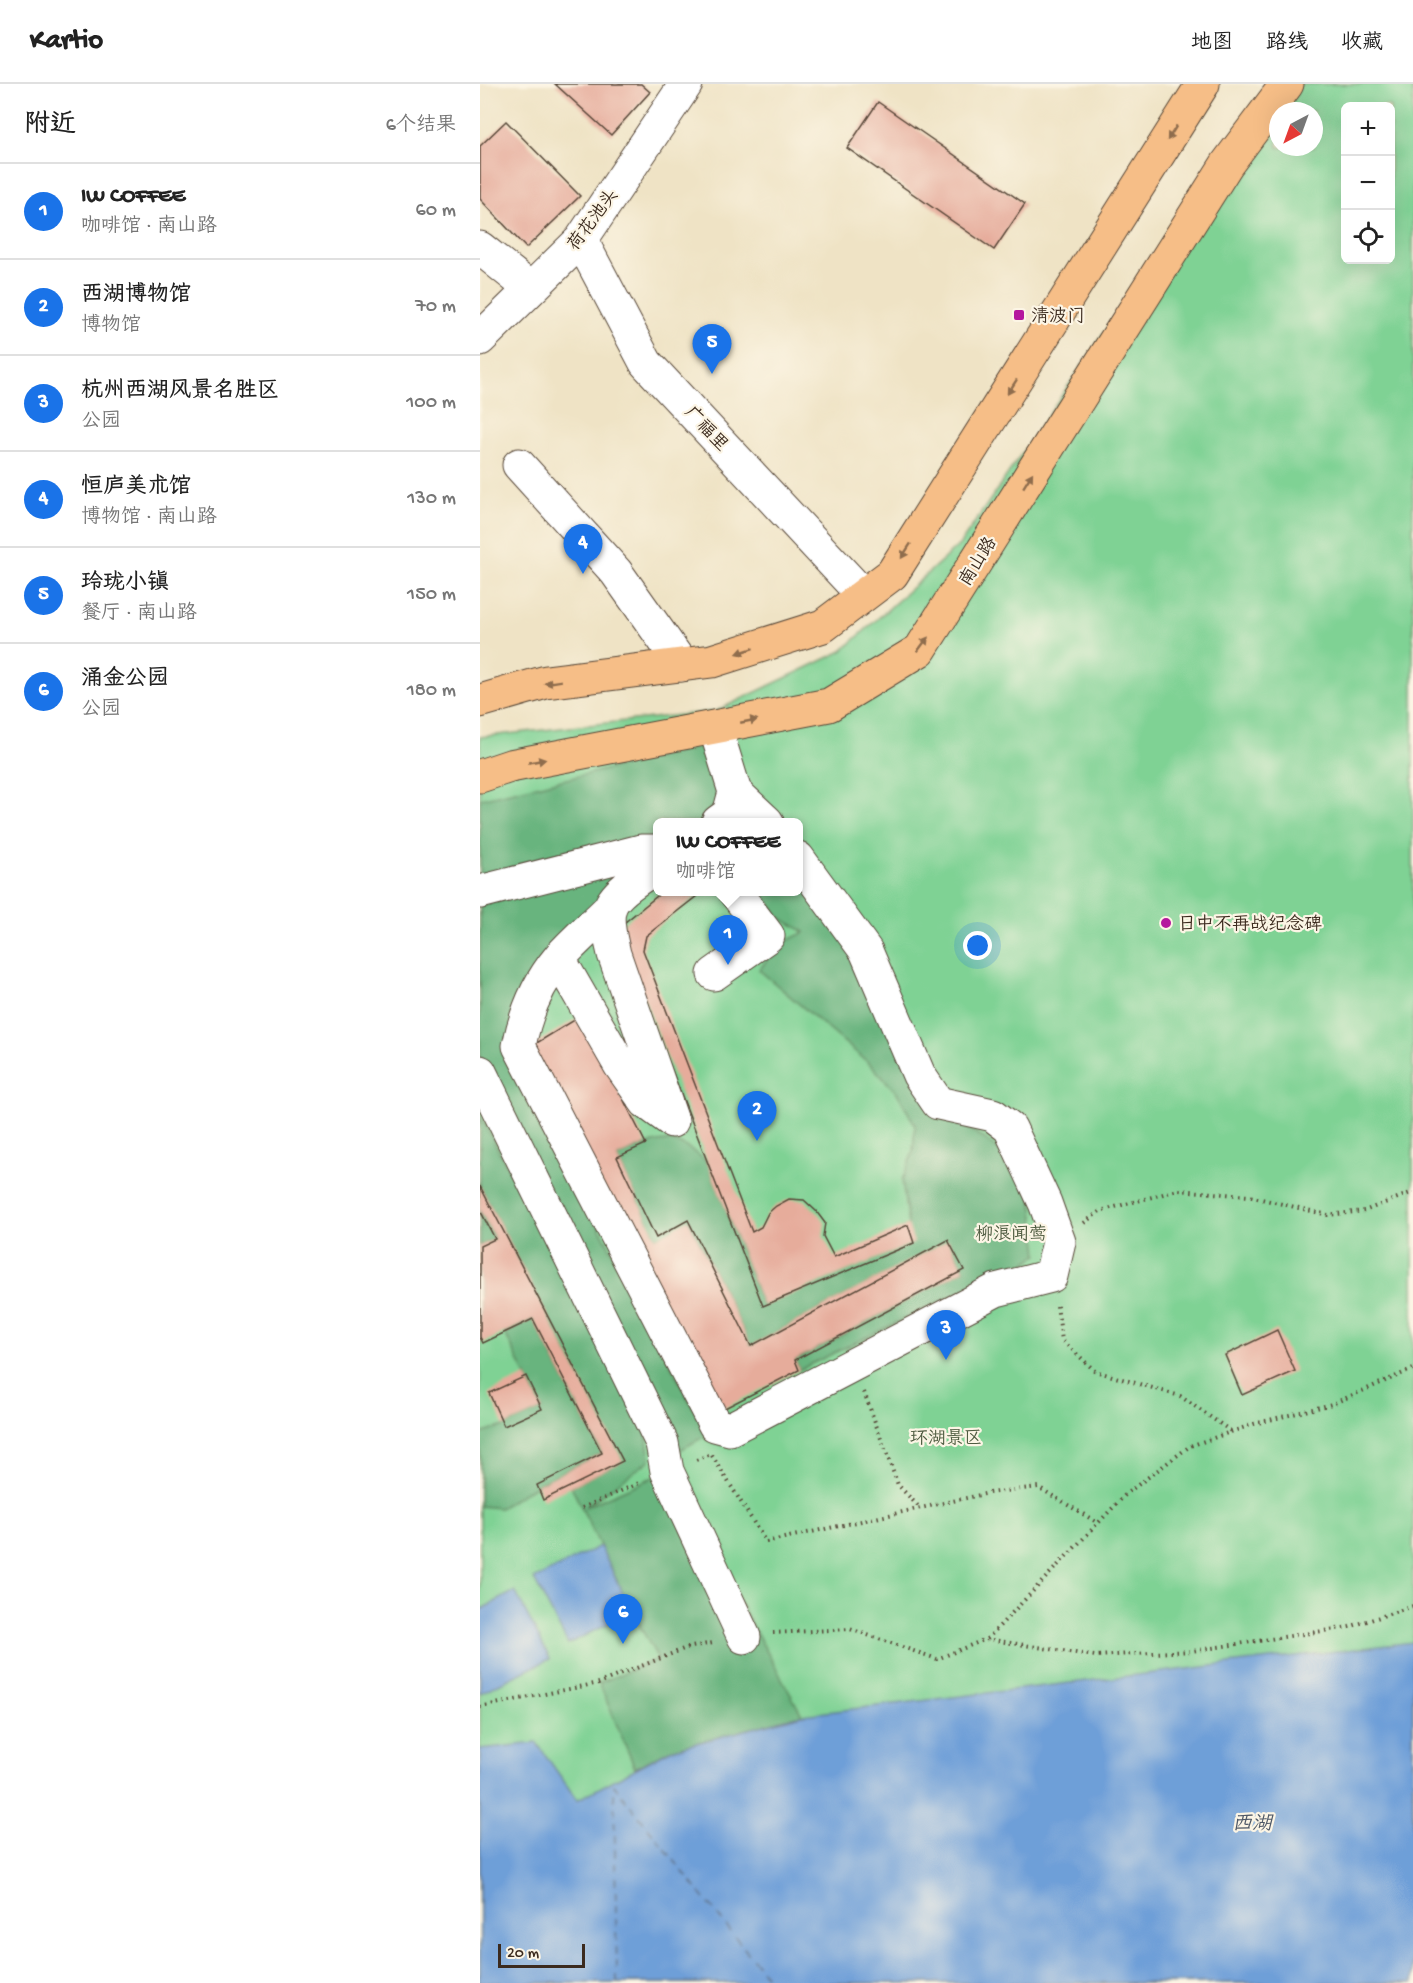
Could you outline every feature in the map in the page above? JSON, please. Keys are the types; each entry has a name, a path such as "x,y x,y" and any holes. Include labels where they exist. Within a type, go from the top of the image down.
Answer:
{"main road":[{"path":"480,702 546,682 712,661 823,626 892,574 1203,84"},
{"name":"南山路","path":"480,776 510,766 829,705 920,650 1227,164 1287,84"}],"lane":[{"name":"荷花池头","path":"480,339 581,240 686,84"},
{"name":"广福里","path":"581,240 646,363 863,595"},
{"path":"480,248 531,289"},
{"path":"519,465 616,572 682,665"},
{"path":"715,727 735,792 763,818"},
{"path":"724,818 729,814 735,792"},
{"path":"480,892 641,851 653,850"},
{"path":"653,869 623,890 609,909 559,959 536,994 523,1026 519,1046 715,1425 730,1429 996,1290 1052,1276 1059,1242 1045,1203 1010,1128 993,1115 938,1103 919,1075 866,951 803,865"},
{"path":"714,974 768,936 739,896"},
{"path":"559,959 620,1065 646,1102 672,1121 614,954 609,932 609,909"},
{"path":"480,1072 662,1443 667,1471 744,1637"}],"path":[{"path":"1059,1242 1100,1211 1178,1190 1249,1196 1328,1215 1364,1211 1413,1192"},
{"path":"1052,1276 1062,1340 1095,1371 1180,1396 1232,1432"},
{"path":"854,1364 898,1485 920,1508"},
{"path":"480,1707 599,1683 686,1648 759,1634 850,1629 937,1659 986,1639 1127,1493 1190,1446 1254,1424 1332,1404 1413,1370"},
{"path":"582,1508 711,1454 766,1542 989,1493 1038,1487 1098,1523"},
{"path":"986,1639 1095,1656 1192,1652 1349,1627 1413,1606"}],"green space":[{"name":"环湖景区","path":"1274,84 1413,84 1413,1983 480,1983 480,737 716,711 842,651 960,544"},
{"path":"703,747 726,791 706,818 653,818 653,860 506,1047 707,1435 673,1454 480,1057 480,799"},
{"name":"柳浪闻莺","path":"803,888 849,946 960,1123 1006,1156 1031,1191 1038,1254 1021,1266 982,1281 799,1370 795,1360 964,1270 948,1241 751,1346 689,1221 656,1238 617,1157 643,1146 664,1141 685,1146 708,1163 763,1306 908,1225 902,1180 913,1152 915,1125 898,1094 871,1065 759,970 780,944 805,932 780,918 764,896 803,896"},
{"path":"480,1115 646,1433 650,1460 585,1507 667,1471 802,1715 670,1750 635,1768 599,1683 658,1659 632,1612 571,1486 622,1461 480,1186"},
{"path":"480,1210 495,1239 480,1246"},
{"path":"533,1319 602,1453 537,1485 500,1508 480,1506 480,1434 542,1409 505,1333"}],"water":[{"path":"600,1546 632,1612 568,1644 534,1579"},
{"path":"515,1591 550,1659 480,1693 480,1610"},
{"name":"西湖","path":"1413,1642 1413,1983 480,1983 480,1749 537,1743 577,1800 670,1750 802,1715"}],"building":[{"path":"555,84 641,84 650,92 611,135"},
{"path":"878,102 1025,204 994,250 847,148"},
{"path":"506,121 580,196 526,248 480,199 480,146"},
{"path":"657,896 697,896 646,936 643,950 752,1232 761,1227 768,1213 776,1206 789,1199 804,1200 825,1223 823,1236 834,1257 908,1225 914,1243 763,1306 621,938 624,923"},
{"path":"581,1016 646,1144 617,1157 656,1238 688,1220 751,1346 948,1240 964,1270 795,1360 799,1370 719,1411 530,1047"},
{"path":"480,1186 623,1461 543,1500 537,1485 602,1453 533,1319 483,1343 480,1337 480,1246 495,1239 480,1210"},
{"path":"1277,1330 1295,1371 1242,1395 1225,1355"},
{"path":"526,1376 542,1409 504,1426 489,1393"}],"ferry route":[{"path":"617,1983 614,1785 772,1983"}],"place":[{"name":"清波门","path":"1019,315"},
{"name":"玲珑小镇","path":"712,374"},
{"name":"恒庐美术馆","path":"583,574"},
{"name":"日中不再战纪念碑","path":"1166,923"},
{"name":"IW COFFEE","path":"728,965"},
{"name":"西湖博物馆","path":"757,1141"},
{"name":"杭州西湖风景名胜区","path":"946,1360"},
{"name":"涌金公园","path":"623,1644"}]}
